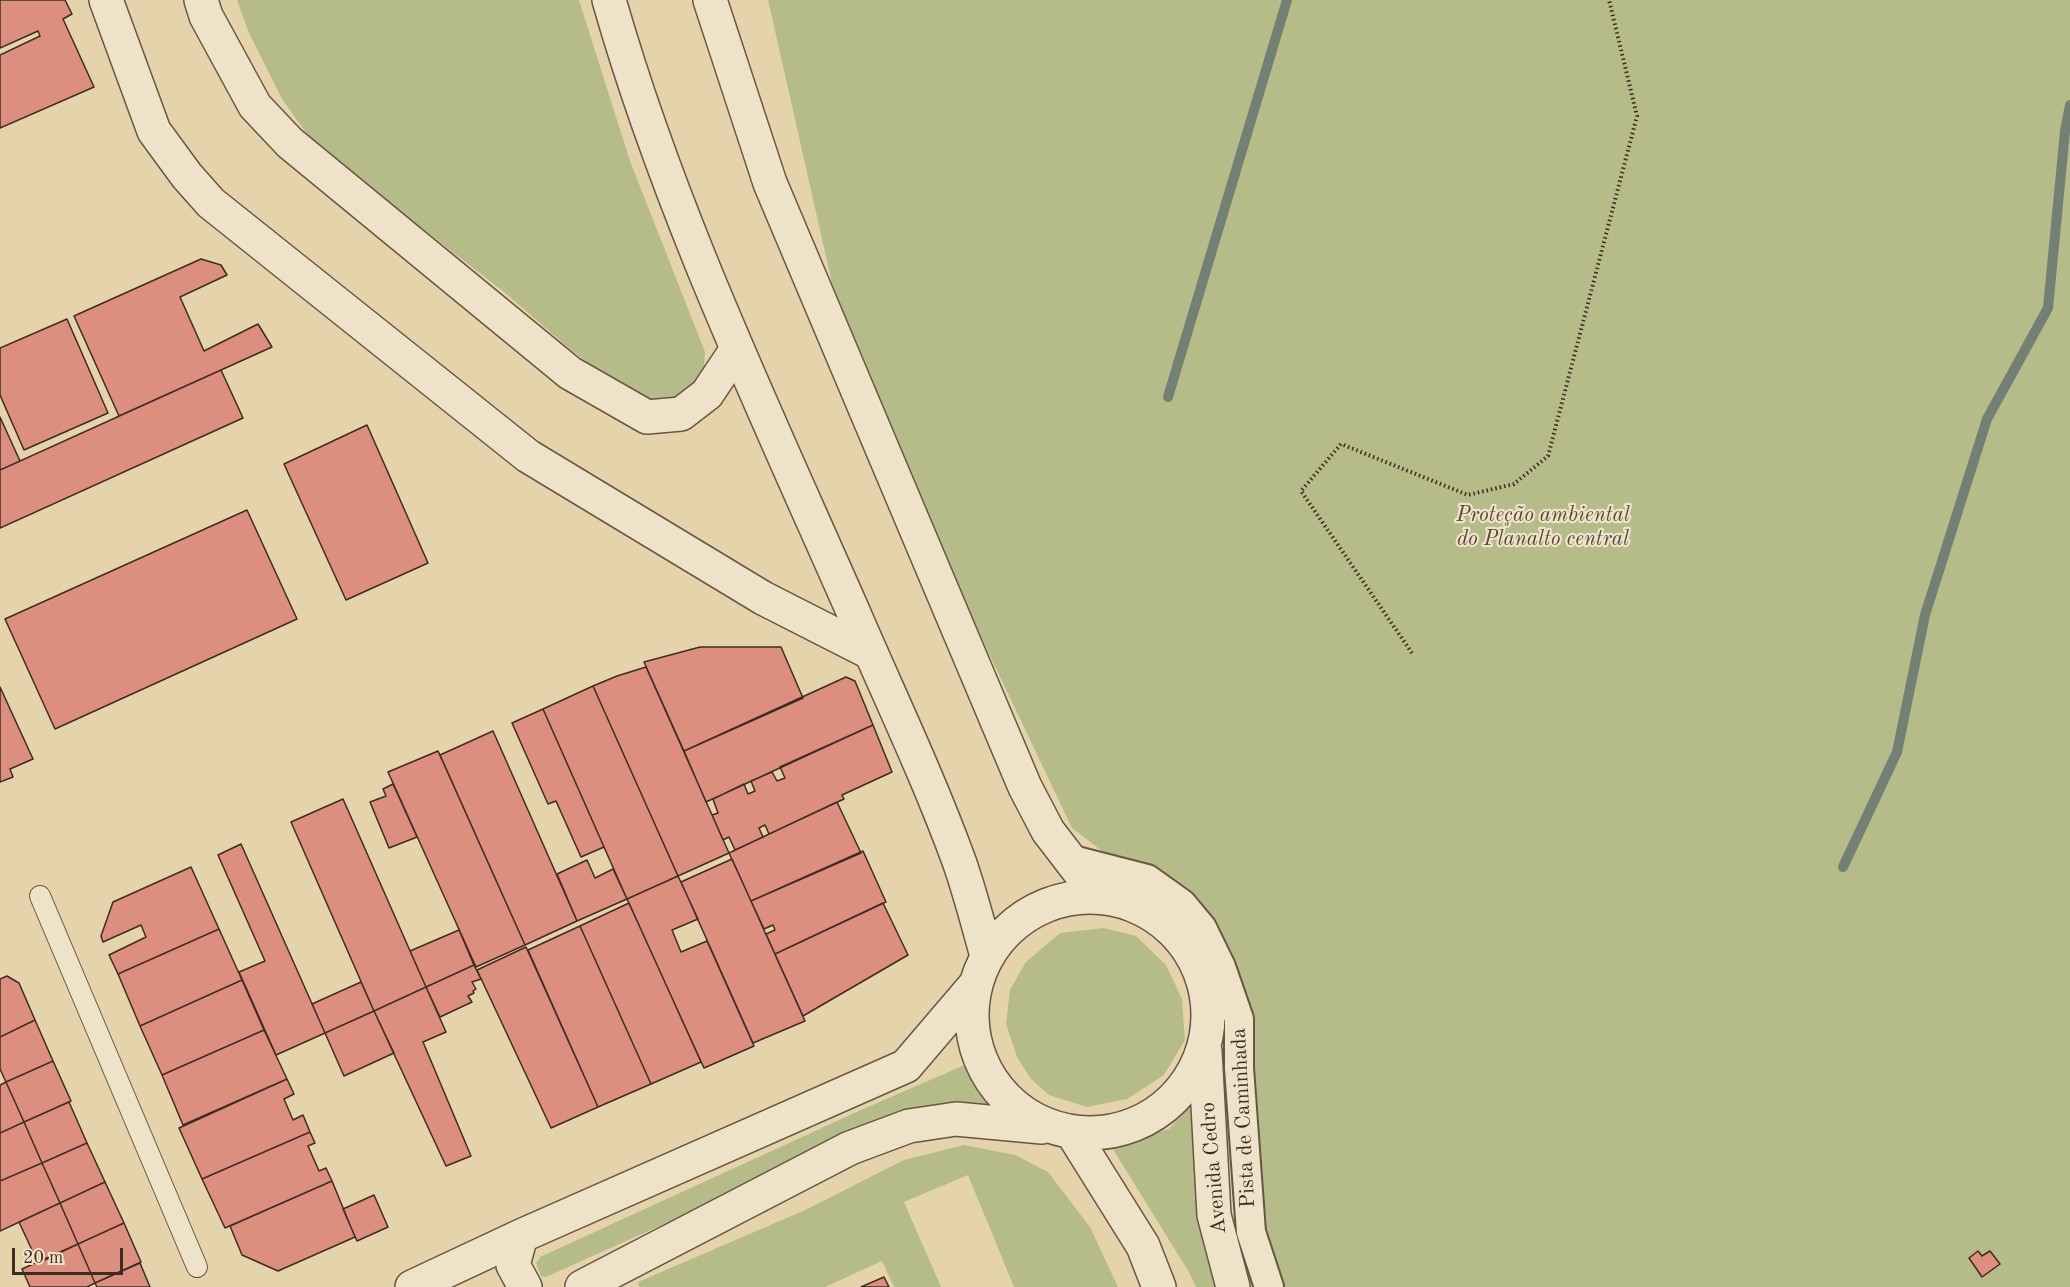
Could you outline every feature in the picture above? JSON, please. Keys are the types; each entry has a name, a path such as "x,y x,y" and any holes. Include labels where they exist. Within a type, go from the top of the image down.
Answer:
{"street":[{"path":"106,0 153,131 187,177 211,203 528,456 763,598 871,653"},
{"path":"201,0 206,16 255,106 290,143 570,373 647,417 681,414 707,394 737,349"},
{"path":"609,0 626,60 664,171 737,349 926,776 956,853 981,970 972,1019 978,1055 995,1087 1020,1112 1062,1131 1143,1246 1159,1287"},
{"path":"710,0 770,183 1025,787 1048,831 1098,896"},
{"name":"Pista de Caminhada","path":"1069,859 1147,879 1182,904 1202,928 1221,967 1239,1019 1239,1068 1251,1232 1269,1287"},
{"path":"416,1285 521,1236 906,1066 981,970 1007,929 1034,910 1065,899 1098,896 1133,904 1163,921 1188,947 1204,979 1209,1014 1205,1048 1186,1087 1155,1116 1116,1132 1062,1131 956,1119 909,1126 850,1148 582,1287"},
{"name":"Avenida Cedro","path":"1205,1048 1214,1215 1233,1287"},
{"path":"521,1236 513,1265 525,1287"},
{"path":"416,1285 447,1281 454,1287"}],"lane":[{"path":"40,896 196,1267"}],"path":[{"path":"1412,653 1301,491 1341,444 1468,495 1514,484 1548,456 1637,116 1609,0"}],"green space":[{"path":"237,0 579,0 630,161 705,352 704,369 694,384 682,395 666,404 630,397 504,292 315,145 282,99 249,33"},
{"name":"Proteção ambiental do Planalto central","path":"768,0 2070,0 2070,1287 1269,1287 1239,1068 1202,928 1072,828 934,538 839,314"},
{"path":"1104,928 1136,936 1166,965 1182,999 1185,1040 1164,1075 1127,1099 1087,1107 1049,1095 1031,1079 1017,1057 1006,1024 1010,990 1026,962 1060,933"},
{"path":"967,1064 982,1094 1001,1112 835,1147 546,1277 541,1276 536,1263 540,1257"},
{"path":"1192,1104 1218,1287 1196,1287 1111,1146 1169,1129"},
{"path":"964,1145 1015,1155 1048,1172 1090,1227 1118,1287 1014,1287 968,1175 904,1202 941,1287 894,1287 882,1261 825,1287 639,1287 638,1282 803,1211 904,1160"}],"building":[{"path":"0,0 65,0 72,14 63,19 94,87 0,128 0,55 40,36 38,31 0,48"},
{"path":"201,259 221,265 227,275 180,297 204,351 258,324 272,347 119,416 74,316"},
{"path":"67,319 108,413 24,450 0,395 0,348"},
{"path":"221,370 243,418 0,528 0,470"},
{"path":"0,417 20,461 0,470"},
{"path":"367,425 428,563 346,600 284,464"},
{"path":"247,510 297,619 55,729 5,619"},
{"path":"700,647 781,647 803,698 684,751 644,662"},
{"path":"646,667 729,853 678,876 593,686"},
{"path":"846,677 855,681 873,725 706,802 684,751"},
{"path":"593,686 678,876 627,899 543,709"},
{"path":"0,687 33,759 10,769 13,777 0,782"},
{"path":"543,709 604,847 581,857 556,801 548,804 512,723"},
{"path":"873,725 892,772 842,795 844,799 769,834 765,825 759,828 763,837 735,850 729,837 723,840 712,815 718,813 713,799 744,784 748,794 755,791 751,781 772,772 777,781 785,778 780,767"},
{"path":"493,731 577,921 525,945 440,755"},
{"path":"438,751 525,945 476,967 388,772"},
{"path":"393,784 417,837 389,848 370,802 386,796 383,789"},
{"path":"343,799 426,987 374,1011 291,822"},
{"path":"837,802 861,853 751,901 729,853"},
{"path":"241,844 325,1033 276,1055 239,972 265,961 218,855"},
{"path":"863,851 886,902 775,954 766,934 775,930 773,925 764,929 751,901"},
{"path":"732,859 805,1021 753,1043 681,882"},
{"path":"587,860 595,878 613,869 627,899 577,921 557,874"},
{"path":"191,867 219,929 118,974 109,955 146,937 141,925 103,942 101,936 113,902"},
{"path":"678,876 698,919 672,930 681,952 707,941 754,1046 704,1068 627,899"},
{"path":"629,903 701,1062 651,1084 580,926"},
{"path":"883,903 908,955 803,1016 775,954"},
{"path":"580,926 651,1084 598,1107 528,950"},
{"path":"219,929 242,980 140,1026 118,974"},
{"path":"459,930 474,965 426,987 410,951"},
{"path":"526,947 598,1107 551,1128 477,970"},
{"path":"474,965 481,979 472,982 476,989 468,996 472,1002 440,1017 426,987"},
{"path":"7,976 19,983 35,1020 0,1037 0,979"},
{"path":"242,980 264,1030 162,1075 140,1026"},
{"path":"361,982 374,1011 325,1033 312,1004"},
{"path":"426,987 446,1032 423,1042 471,1156 446,1166 374,1011"},
{"path":"374,1011 394,1053 344,1076 325,1033"},
{"path":"35,1020 53,1061 6,1082 0,1069 0,1037"},
{"path":"264,1030 287,1079 183,1125 162,1075"},
{"path":"53,1061 71,1101 24,1122 6,1082"},
{"path":"287,1079 294,1094 284,1099 293,1120 303,1115 310,1132 202,1179 179,1128"},
{"path":"6,1082 24,1122 0,1133 0,1085"},
{"path":"69,1102 87,1143 42,1163 24,1122"},
{"path":"24,1122 42,1163 0,1181 0,1133"},
{"path":"310,1132 315,1143 308,1146 319,1171 326,1168 332,1181 225,1228 202,1179"},
{"path":"87,1143 105,1182 60,1203 42,1163"},
{"path":"42,1163 60,1203 0,1231 0,1181"},
{"path":"332,1181 355,1237 278,1271 242,1255 230,1226"},
{"path":"105,1182 124,1223 78,1244 60,1203"},
{"path":"374,1195 388,1227 357,1241 343,1209"},
{"path":"60,1203 78,1244 38,1263 19,1222"},
{"path":"124,1223 141,1262 95,1283 78,1244"},
{"path":"78,1244 95,1283 87,1287 30,1287 22,1269"},
{"path":"1978,1251 1982,1256 1990,1251 2000,1264 1982,1277 1969,1258"},
{"path":"140,1263 150,1287 97,1287 95,1283"},
{"path":"884,1277 889,1287 861,1287"}],"waterway":[{"path":"1168,397 1287,0"},
{"path":"1843,867 1897,752 1925,615 1987,419 2048,308 2065,131 2070,105"}]}
